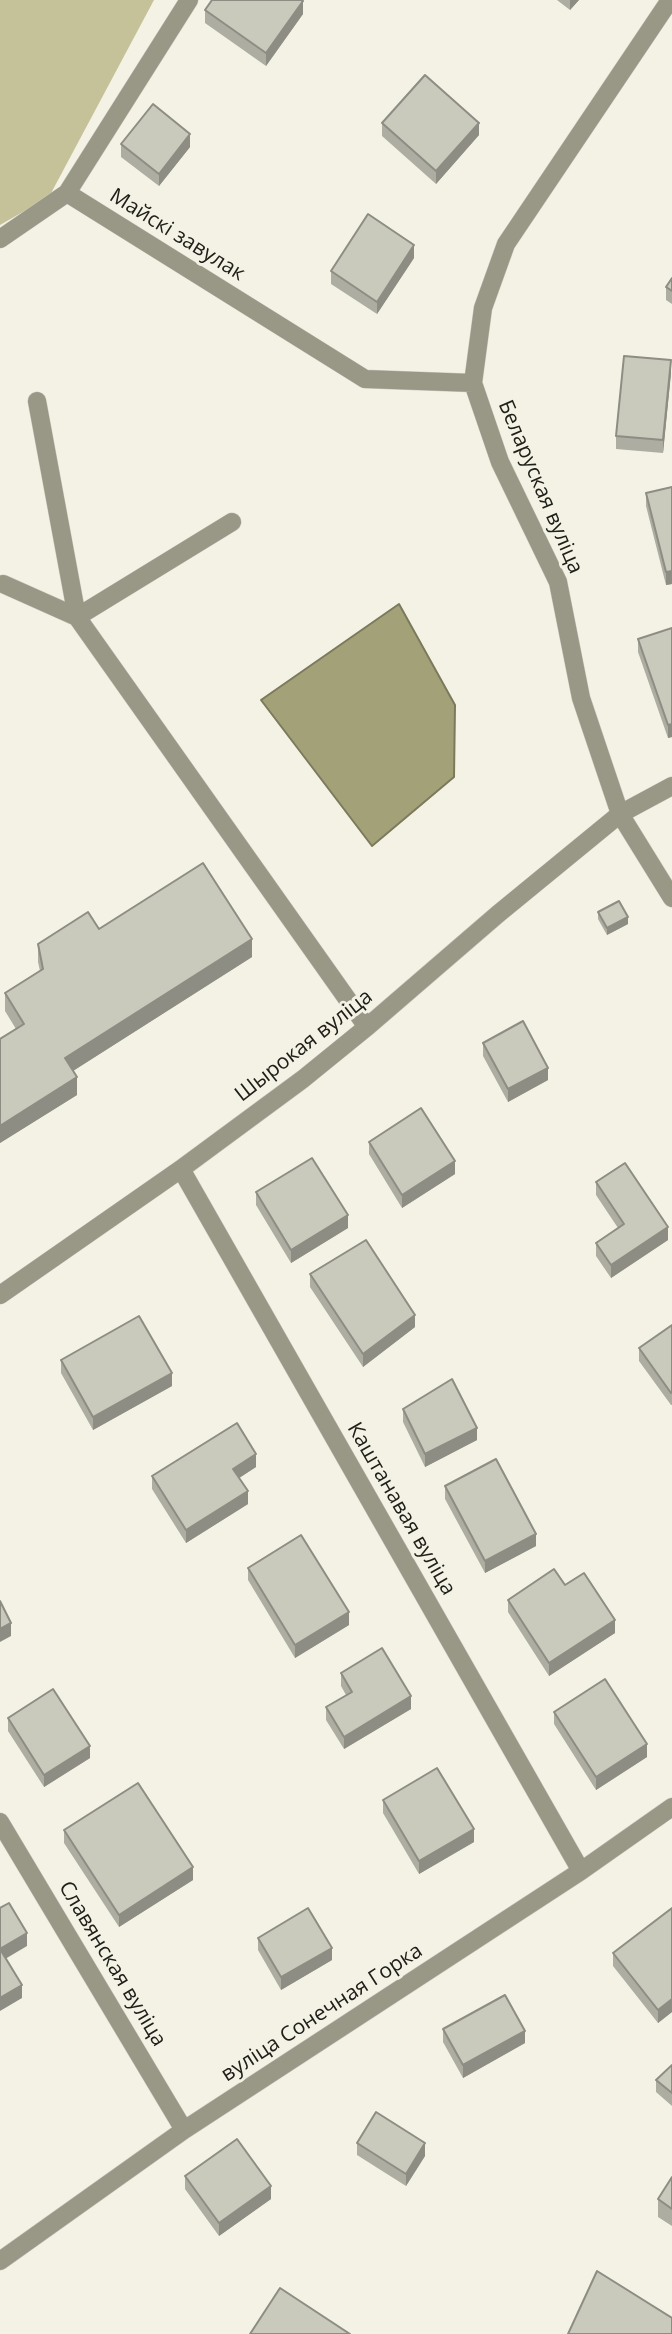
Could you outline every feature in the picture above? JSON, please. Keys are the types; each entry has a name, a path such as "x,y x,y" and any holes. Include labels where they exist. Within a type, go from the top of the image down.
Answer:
{"street":[{"path":"0,239 67,193 190,0"},
{"name":"Беларуская вуліца","path":"670,0 506,244 483,308 473,383 500,462 558,582 581,698 620,814 672,898"},
{"name":"Майскі завулак","path":"67,193 365,379 473,383"},
{"path":"37,401 77,617 367,1027"},
{"path":"77,617 232,522"},
{"path":"3,584 77,617"},
{"name":"Шырокая вуліца","path":"0,1295 181,1169 303,1079 620,814 672,786"},
{"name":"Каштанавая вуліца","path":"181,1169 581,1871"},
{"name":"вуліца Сонечная Горка","path":"0,2262 184,2130 581,1871 672,1807"},
{"name":"Славянская вуліца","path":"0,1822 184,2130"}],"shaded area":[{"path":"0,0 154,0 49,197 0,225"},
{"path":"399,604 455,705 454,777 372,846 261,700"}],"building":[{"path":"212,0 303,1 266,53 205,10"},
{"path":"425,75 479,123 436,171 382,123"},
{"path":"153,104 190,134 159,174 121,144"},
{"path":"368,214 414,245 377,302 331,271"},
{"path":"672,278 672,291 666,287"},
{"path":"624,356 671,360 663,440 616,436"},
{"path":"672,487 672,571 666,572 646,493"},
{"path":"672,628 672,724 668,725 638,639"},
{"path":"203,863 252,939 65,1058 77,1077 0,1126 0,1039 24,1024 5,993 43,969 38,944 88,912 99,929"},
{"path":"619,901 628,917 607,928 598,912"},
{"path":"523,1021 548,1068 508,1089 483,1043"},
{"path":"421,1108 455,1161 402,1195 369,1142"},
{"path":"312,1158 348,1215 291,1250 256,1192"},
{"path":"625,1163 668,1227 611,1265 596,1243 624,1224 596,1182"},
{"path":"366,1240 415,1315 363,1354 310,1274"},
{"path":"139,1316 172,1373 93,1417 61,1360"},
{"path":"672,1325 672,1392 671,1393 639,1348"},
{"path":"452,1379 477,1428 425,1454 403,1409"},
{"path":"237,1423 256,1454 233,1469 248,1491 186,1530 152,1476"},
{"path":"496,1459 536,1534 485,1561 445,1486"},
{"path":"301,1535 349,1612 295,1645 248,1568"},
{"path":"554,1569 565,1585 584,1573 615,1620 549,1663 508,1600"},
{"path":"0,1601 11,1623 0,1629"},
{"path":"382,1648 411,1696 344,1737 326,1707 352,1692 341,1673"},
{"path":"605,1679 647,1744 596,1777 554,1712"},
{"path":"53,1689 90,1746 44,1775 8,1718"},
{"path":"437,1768 474,1829 419,1861 383,1800"},
{"path":"138,1783 193,1867 119,1915 64,1830"},
{"path":"9,1903 27,1933 0,1949 0,1908"},
{"path":"308,1908 332,1948 281,1977 258,1938"},
{"path":"672,1908 672,1999 658,2010 613,1953"},
{"path":"0,1949 22,1985 0,1998"},
{"path":"505,1995 525,2031 463,2065 443,2029"},
{"path":"672,2065 672,2093 656,2080"},
{"path":"376,2112 425,2143 406,2174 357,2143"},
{"path":"237,2139 271,2186 219,2223 185,2176"},
{"path":"672,2177 672,2209 658,2199"},
{"path":"597,2271 672,2318 672,2334 568,2334"},
{"path":"280,2288 350,2334 250,2334"}]}
